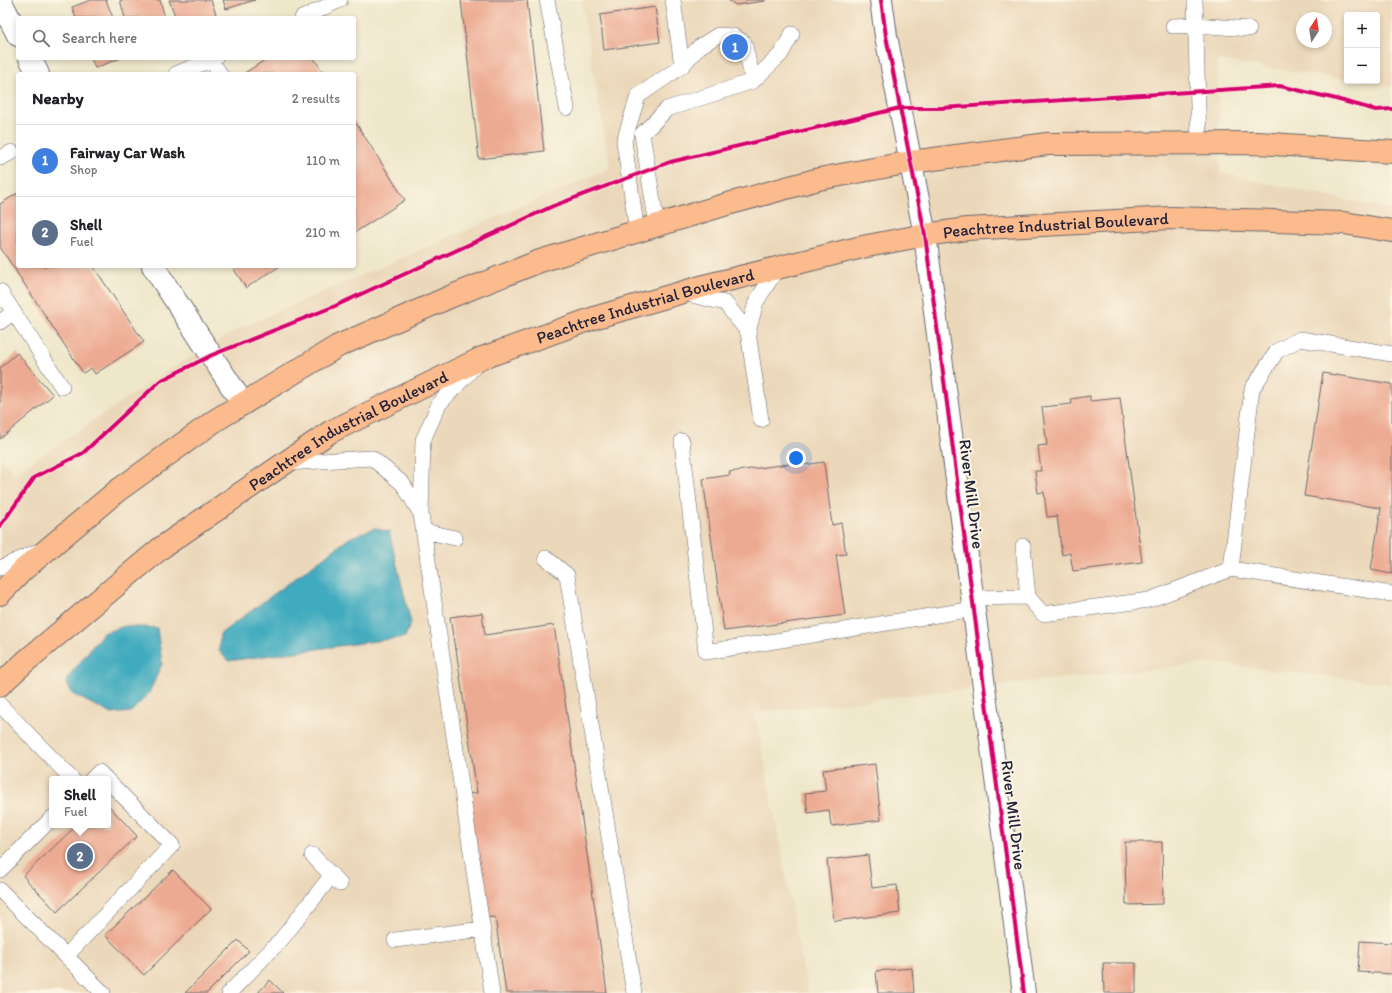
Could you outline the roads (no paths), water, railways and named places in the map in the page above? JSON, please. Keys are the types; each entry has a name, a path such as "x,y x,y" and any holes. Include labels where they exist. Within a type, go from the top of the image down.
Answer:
{"highway":[{"path":"0,594 24,569 117,491 216,420 338,346 452,296 540,261 724,205 819,179 910,162 1047,144 1258,143 1392,152"},
{"name":"Peachtree Industrial Boulevard","path":"0,685 26,661 161,548 330,432 482,358 596,317 778,267 862,247 967,229 1171,218 1344,224 1392,230"}],"street":[{"name":"River Mill Drive","path":"881,0 887,43 925,235 1024,993"},
{"path":"4,3 16,30"},
{"path":"31,60 37,72"},
{"path":"154,268 243,404"}],"lane":[{"path":"306,16 341,0"},
{"path":"547,0 567,108"},
{"path":"673,0 682,66"},
{"path":"1195,0 1199,143"},
{"path":"1173,26 1196,25 1249,29"},
{"path":"647,228 642,134 667,109 753,81 781,54 792,34"},
{"path":"647,228 624,141 638,96 682,66 699,47 718,35 733,36 744,42 753,81"},
{"path":"181,72 211,60"},
{"path":"213,60 219,72"},
{"path":"761,420 748,332 756,302 778,267"},
{"path":"0,291 62,387"},
{"path":"680,293 725,303 748,332"},
{"path":"0,322 14,312"},
{"path":"1231,570 1252,389 1277,351 1300,339 1392,354"},
{"path":"482,358 439,404 423,440 421,514 492,993"},
{"path":"682,441 706,652 973,604 1028,597"},
{"path":"284,464 372,458 403,484 421,514"},
{"path":"424,531 455,538"},
{"path":"0,568 55,543"},
{"path":"1023,546 1028,597 1043,614 1149,600 1231,570 1392,594"},
{"path":"546,558 567,575 634,993"},
{"path":"0,705 69,776"},
{"path":"95,776 99,772 103,776"},
{"path":"66,956 172,845 111,784"},
{"path":"0,870 49,821"},
{"path":"229,993 280,941 336,879 312,855"},
{"path":"0,890 103,993"},
{"path":"395,940 483,929"}],"water":[{"path":"375,528 389,532 411,623 405,637 228,661 219,651 220,634 351,537"},
{"path":"125,626 157,628 162,664 149,693 131,712 112,714 72,694 66,680 103,633"}],"place":[{"name":"Fairway Car Wash","path":"735,47"},
{"name":"Shell","path":"80,856"}]}
